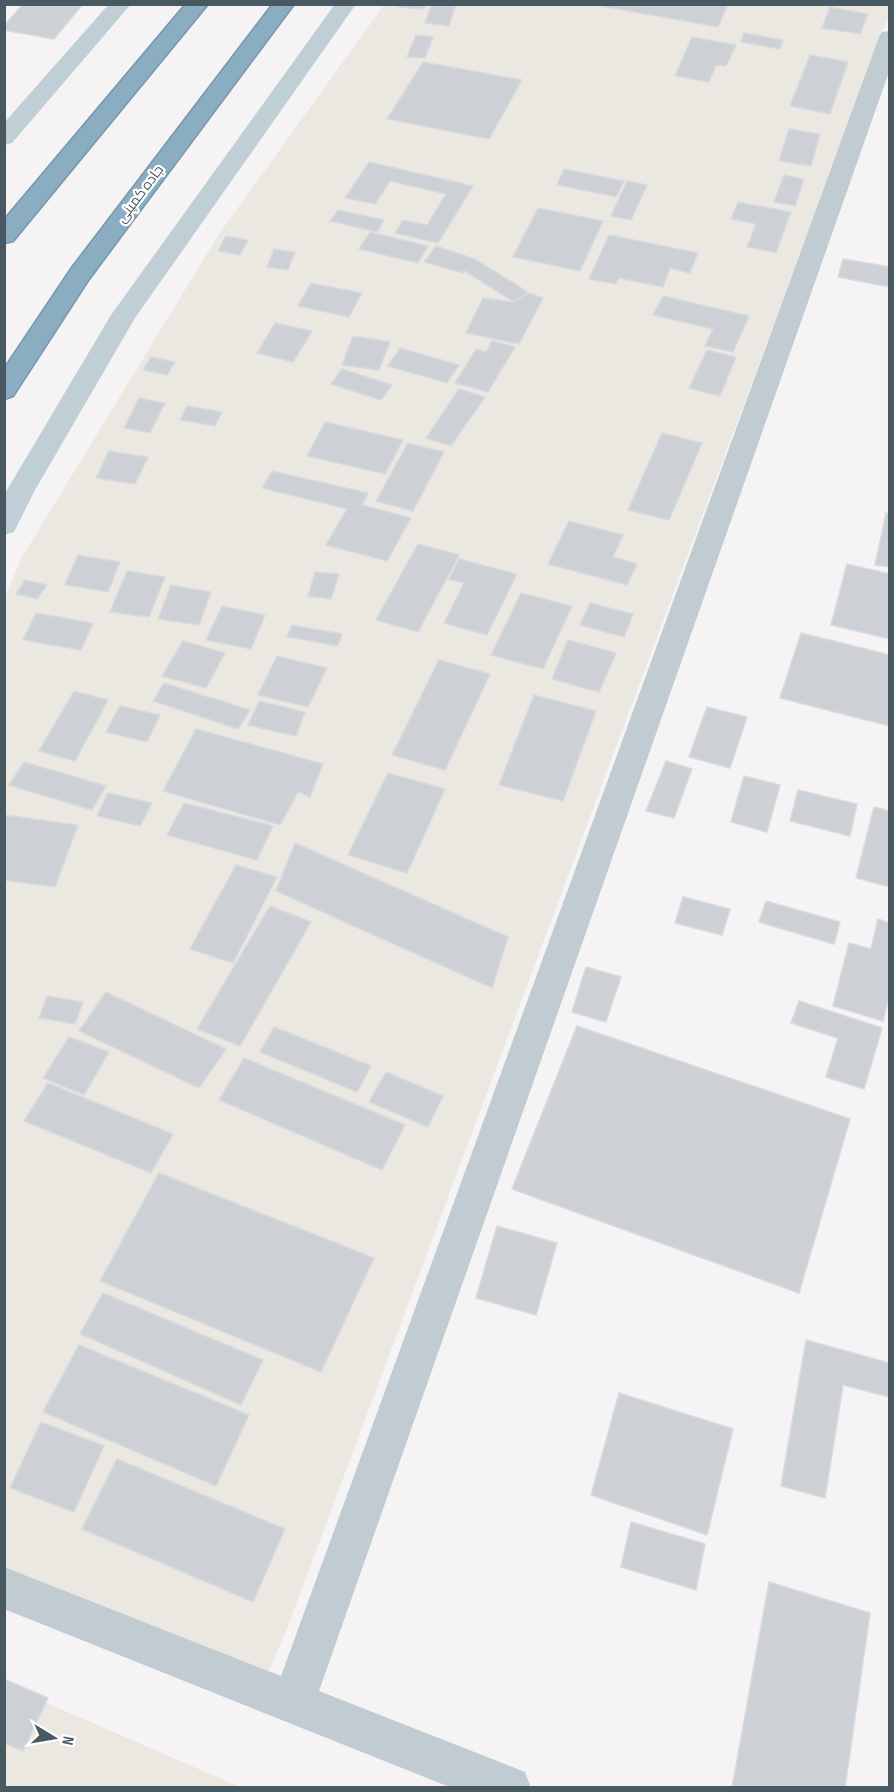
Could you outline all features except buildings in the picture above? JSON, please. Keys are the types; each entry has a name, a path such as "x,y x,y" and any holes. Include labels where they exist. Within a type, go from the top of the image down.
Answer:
{"highway":[{"path":"4,237 198,4"},
{"name":"جاده کمپنی","path":"4,390 80,274 284,4"}],"street":[{"path":"4,138 121,4"},
{"path":"4,525 21,490 124,315 346,4"},
{"path":"294,1701 890,37"},
{"path":"4,1588 509,1788"}],"shaded area":[{"path":"384,5 889,5 889,15 288,1626 256,1700 5,1588 4,600 21,559 219,234"},
{"path":"5,1685 240,1787 5,1787"}]}
